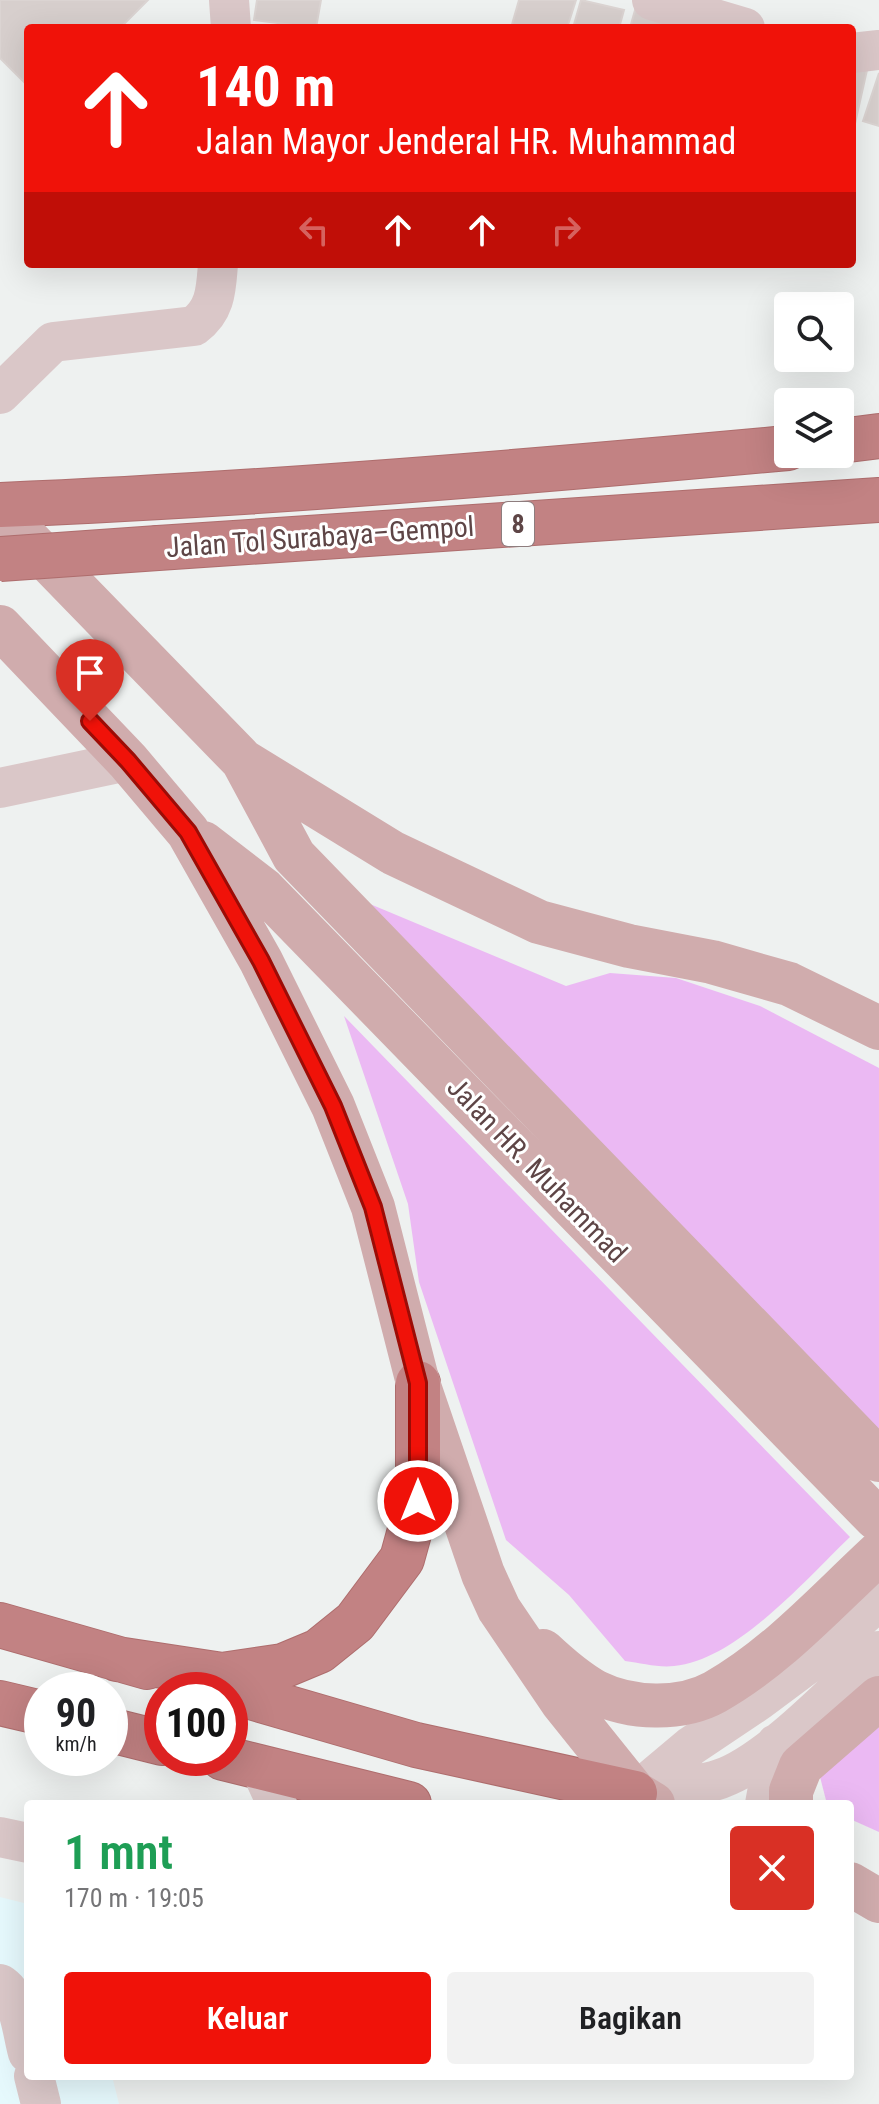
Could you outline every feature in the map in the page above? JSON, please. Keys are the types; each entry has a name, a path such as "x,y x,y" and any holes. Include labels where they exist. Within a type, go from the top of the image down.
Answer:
{"highway":[{"path":"854,439 879,436"},
{"name":"Jalan Tol Surabaya–Gempol","path":"0,505 491,476 774,449"},
{"name":"Jalan Tol Surabaya–Gempol","path":"0,559 879,500"},
{"path":"117,1659 222,1675 283,1666 319,1651 355,1622 402,1559 418,1501 418,1383"},
{"path":"0,1625 162,1672"},
{"path":"248,1697 416,1745 633,1800"},
{"path":"0,1703 24,1709"},
{"path":"253,1776 387,1800"}],"main road":[{"path":"0,511 243,761 393,853 539,922 629,946 712,962 789,984 879,1028"},
{"path":"0,627 128,761 188,832 261,961 333,1106 373,1207 418,1383 483,1574 499,1609 633,1800"},
{"name":"Jalan HR. Muhammad","path":"243,761 294,856 879,1460"},
{"name":"Jalan HR. Muhammad","path":"188,832 264,890 877,1536"},
{"path":"483,1574 537,1646 565,1672 597,1692 617,1700 663,1706 691,1701 714,1692 773,1651 877,1536"},
{"path":"791,1800 791,1791 801,1766 879,1698"},
{"path":"854,1886 879,1901"},
{"path":"854,1912 879,1925"},
{"path":"854,1919 879,1925"}],"street":[{"path":"229,0 231,24"},
{"path":"652,0 732,24"},
{"path":"856,53 879,50"},
{"path":"0,394 53,342 194,326 213,305 218,268"},
{"path":"0,788 128,761"},
{"path":"789,984 879,1015"},
{"path":"633,1800 691,1746 805,1666 879,1601"},
{"path":"633,1800 719,1780 741,1769 776,1744 879,1651"},
{"path":"766,1800 776,1744"},
{"path":"0,1837 24,1842"},
{"path":"0,1984 13,1998 24,2038"},
{"path":"35,2080 41,2104"}],"shaded area":[{"path":"370,904 566,986 610,973 676,978 760,1006 879,1068 879,1430"},
{"path":"344,1016 850,1537 792,1595 722,1650 698,1661 674,1666 625,1661 569,1595 506,1540 419,1282 408,1204"},
{"path":"879,1706 879,1832 854,1821 854,1800 826,1800 819,1773"},
{"path":"0,1897 24,1903 24,2080 113,2080 119,2104 0,2104"}],"building":[{"path":"0,0 148,0 124,24 24,24 24,82 0,58"},
{"path":"257,0 321,0 317,24 254,20"},
{"path":"519,0 576,0 568,24 512,24"},
{"path":"581,0 624,10 620,24 574,24"},
{"path":"637,3 667,11 663,24 631,24"},
{"path":"856,68 867,70 856,119"},
{"path":"879,73 879,126 863,121"}],"route":[{"path":"90,721 188,832 261,961 333,1106 373,1207 418,1383 418,1501"}]}
